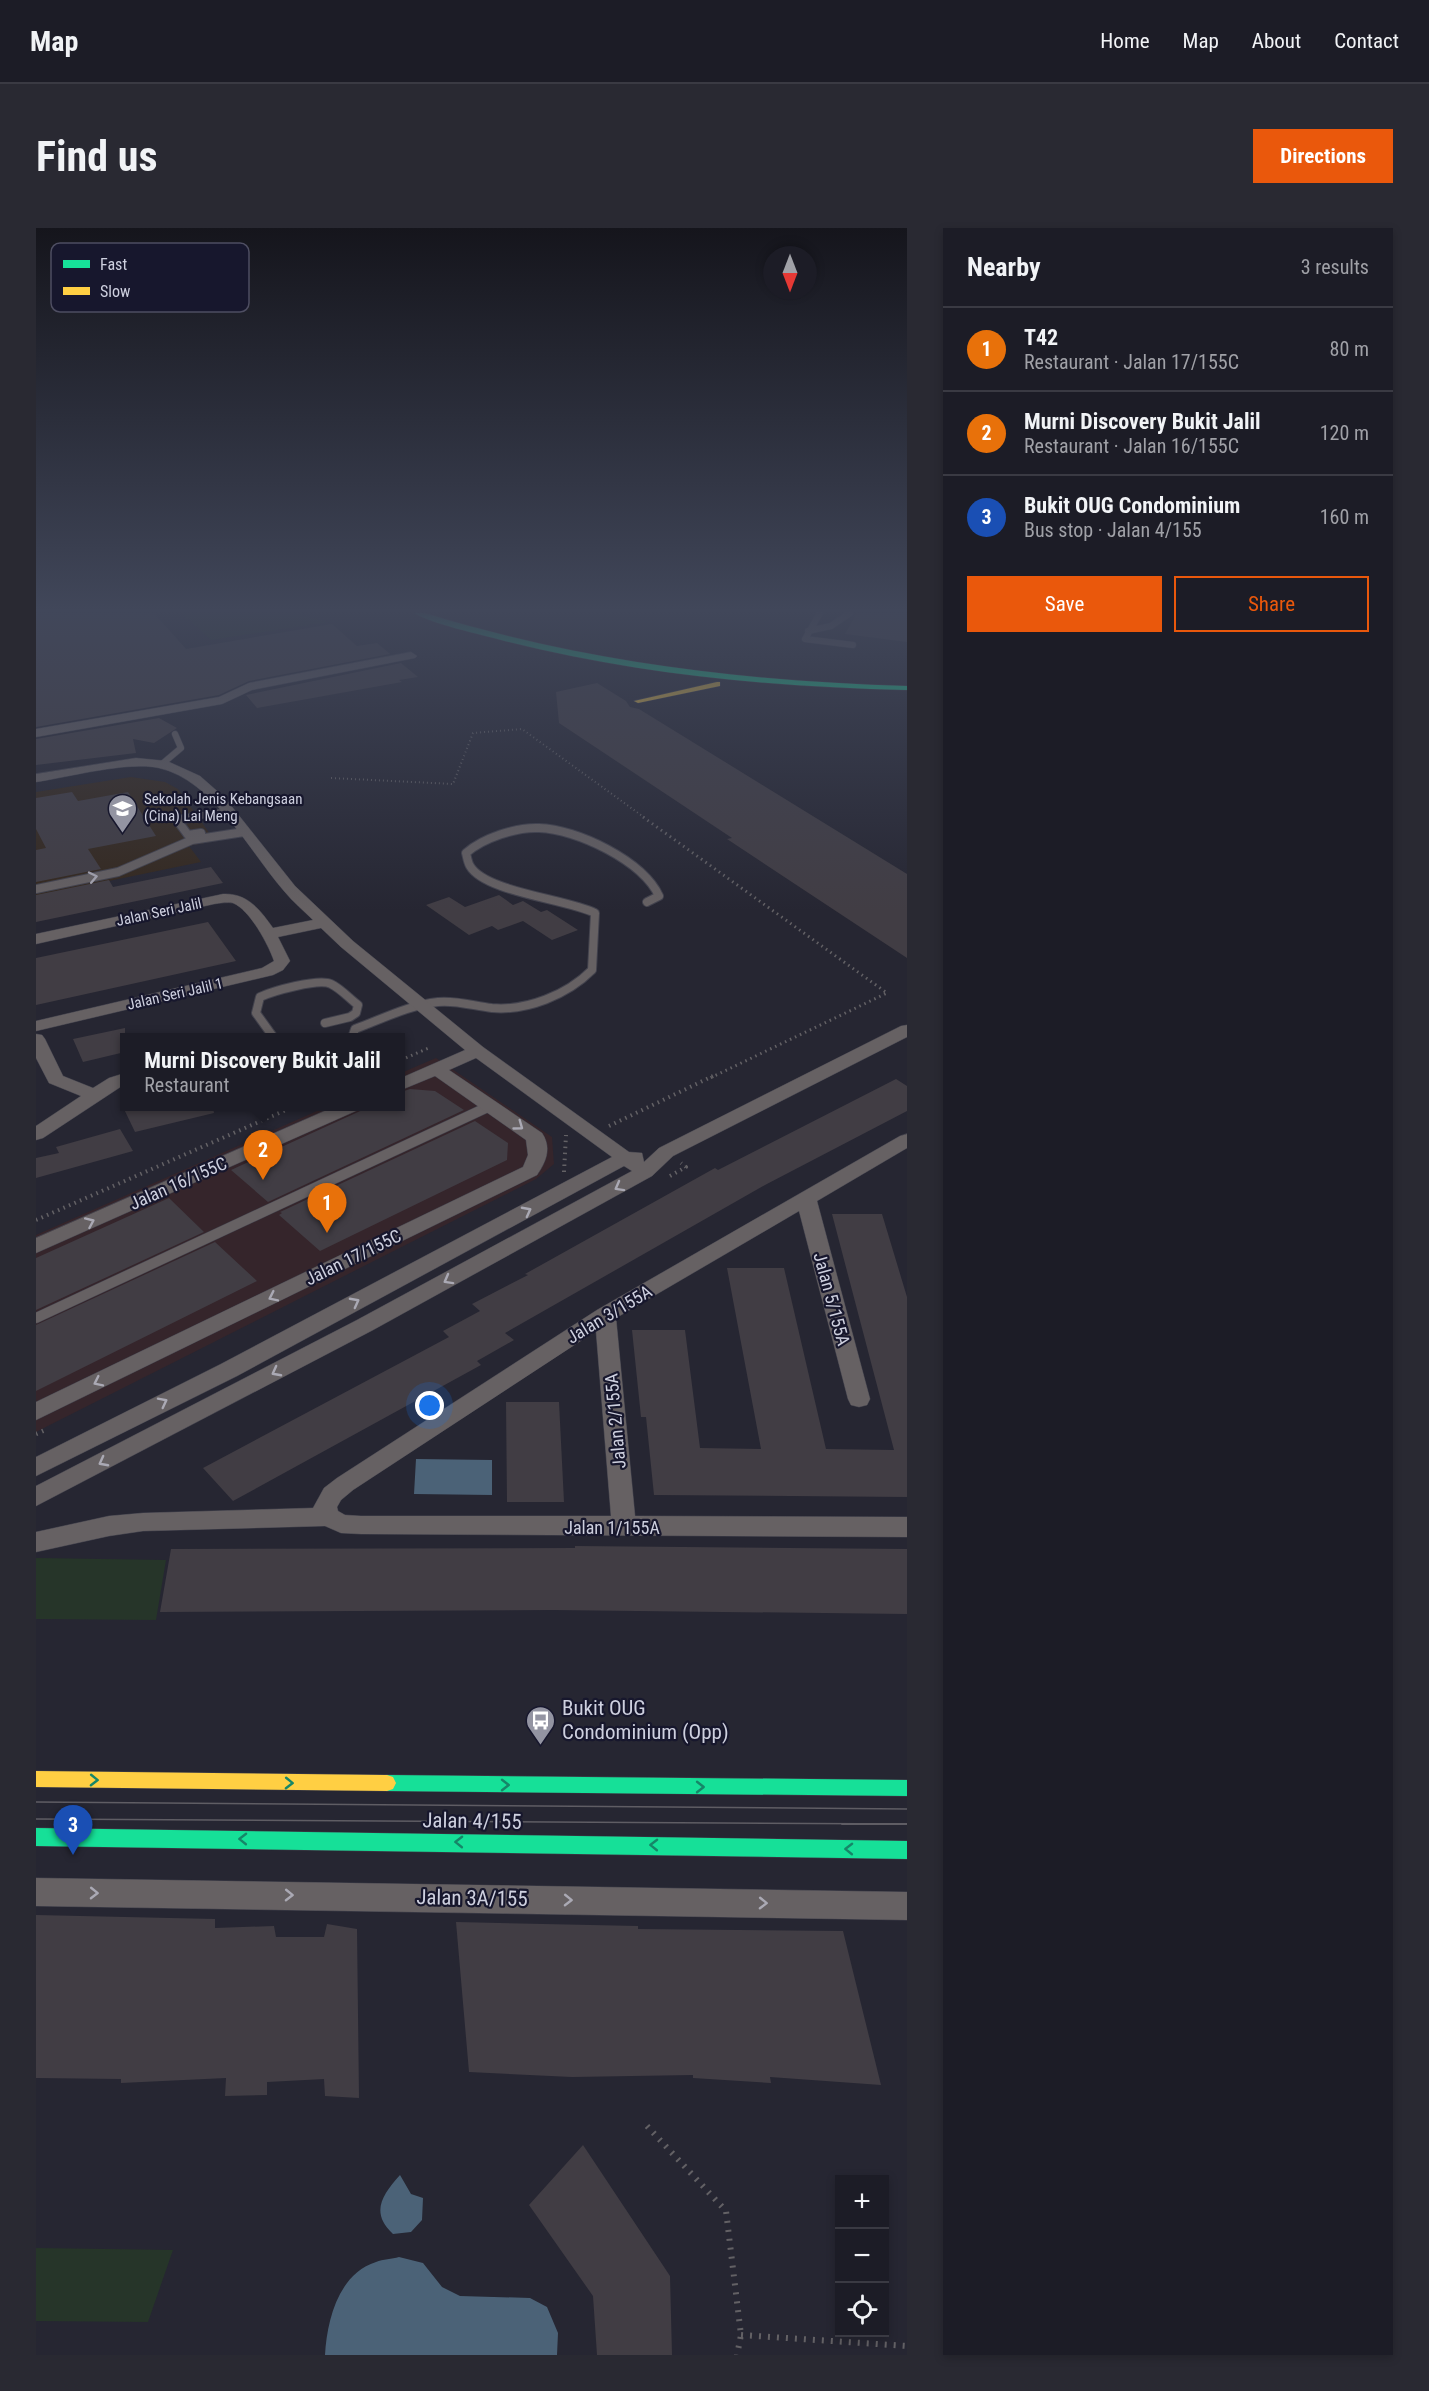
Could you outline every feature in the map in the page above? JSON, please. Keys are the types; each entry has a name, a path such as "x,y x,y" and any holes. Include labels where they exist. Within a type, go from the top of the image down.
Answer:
{"main road":[{"name":"Jalan 4/155","path":"36,1779 907,1788"},
{"name":"Jalan 4/155","path":"36,1837 907,1850"}],"street":[{"path":"36,733 153,712"},
{"path":"36,778 136,762 162,764 195,778 229,811 290,889 318,918 477,1051 645,1172"},
{"name":"Jalan Seri Jalil","path":"36,939 214,899 239,901 265,929"},
{"path":"265,929 318,918"},
{"name":"Jalan Seri Jalil 1","path":"36,1026 267,972 278,967 282,960 265,929"},
{"path":"36,1497 364,1325 645,1172 666,1152 907,1030"},
{"path":"36,1039 55,1078 60,1083 95,1095"},
{"path":"405,1083 477,1051"},
{"name":"Jalan 17/155C","path":"36,1412 530,1171 537,1160 539,1149 535,1137 436,1069"},
{"path":"36,1134 120,1080"},
{"name":"Jalan 16/155C","path":"36,1246 343,1111"},
{"name":"Jalan 3/155A","path":"327,1512 332,1494 345,1484 605,1314 907,1140"},
{"path":"36,1467 229,1370 625,1158 666,1152"},
{"name":"Jalan 5/155A","path":"806,1198 859,1399"},
{"name":"Jalan 2/155A","path":"605,1314 624,1527"},
{"name":"Jalan 1/155A","path":"36,1542 109,1526 143,1522 327,1512 341,1524 361,1525 907,1527"},
{"name":"Jalan 3A/155","path":"36,1892 907,1906"}],"lane":[{"path":"162,764 181,748 175,734"},
{"path":"229,811 177,820 188,835 242,829"},
{"path":"354,1033 355,1029 420,1005 451,1001 503,1008 538,1003 583,979 592,970 597,916 595,913 512,890 474,874 466,859 466,853 473,847 538,828 579,836 594,842 645,875 658,888 659,896 647,902"},
{"path":"36,889 118,872 192,840 242,829"},
{"path":"270,1033 256,1013 260,998 268,993 314,983 330,983 358,1005 356,1013 350,1017 325,1023"},
{"path":"36,1318 490,1107"}],"path":[{"path":"405,1058 431,1047"},
{"path":"36,1220 286,1111"},
{"path":"647,2126 726,2211 741,2335 737,2355"},
{"path":"741,2335 907,2346"}],"shaded area":[{"name":"Sekolah Jenis Kebangsaan (Cina) Lai Meng","path":"131,777 165,782 178,789 215,841 189,846 201,862 36,896 36,792"},
{"path":"436,1058 552,1137 554,1164 536,1179 36,1432 36,1235 317,1111 405,1111 405,1071"}],"green space":[{"path":"36,1558 166,1560 156,1620 36,1619"},
{"path":"36,2248 173,2250 148,2322 36,2321"}],"water":[{"path":"416,1459 492,1460 492,1495 414,1494"},
{"path":"400,2175 411,2194 423,2198 422,2220 411,2232 393,2234 382,2219 380,2211 384,2197"},
{"path":"399,2257 423,2263 442,2287 460,2296 530,2298 547,2307 558,2333 557,2355 325,2355 332,2314 337,2300 352,2277 363,2268 379,2261"}],"building":[{"path":"36,712 120,712 36,727"},
{"path":"558,712 644,712 907,874 907,958 727,839 732,838 559,723"},
{"path":"159,718 177,728 154,743 133,739 136,753 36,765 36,739"},
{"path":"72,792 78,801 128,792 156,836 88,849 101,869 36,882 36,850 46,848 36,829 36,798"},
{"path":"211,867 223,883 36,922 36,895 109,880 113,887"},
{"path":"499,895 513,905 523,901 541,912 547,910 578,930 552,940 523,921 498,930 492,926 469,935 426,905 449,897 465,907"},
{"path":"208,922 236,961 36,1005 36,958"},
{"path":"125,1028 125,1033 120,1033 120,1053 83,1062 73,1039"},
{"path":"896,1079 907,1086 907,1111 765,1185 505,1333 514,1340 477,1361 481,1365 233,1501 203,1468 449,1337 443,1331 480,1311 472,1304 528,1275 525,1274 715,1168 718,1170"},
{"path":"405,1091 435,1091 464,1110 268,1202 231,1170 360,1111 405,1111"},
{"path":"125,1111 214,1111 214,1113 135,1132"},
{"path":"475,1121 508,1143 507,1160 320,1251 279,1215 282,1213 280,1212"},
{"path":"120,1129 133,1151 36,1178 36,1158 59,1153 56,1147"},
{"path":"169,1198 204,1232 36,1310 36,1258"},
{"path":"832,1214 882,1214 907,1297 907,1497 654,1495 646,1417 641,1417 632,1330 685,1330 700,1448 761,1449 727,1268 784,1268 826,1449 894,1450"},
{"path":"215,1242 257,1281 36,1391 36,1325"},
{"path":"506,1402 559,1402 564,1502 507,1502"},
{"path":"575,1546 907,1549 907,1614 553,1610 160,1612 171,1549 575,1548"},
{"path":"36,1915 215,1919 215,1928 274,1926 276,1937 324,1937 327,1924 357,1929 359,2098 325,2096 324,2079 267,2082 267,2095 225,2096 226,2078 121,2083 121,2079 36,2078"},
{"path":"456,1922 638,1926 638,1929 843,1931 881,2085 770,2077 771,2083 693,2078 693,2075 572,2077 469,2072"},
{"path":"583,2145 670,2276 672,2355 597,2355 593,2296 529,2205"}],"tram line":[{"path":"36,1802 907,1809"},
{"path":"36,1819 907,1824 842,1824"}],"traffic: fast":[{"path":"387,1783 907,1788"},
{"path":"36,1837 907,1850"}],"traffic: slow":[{"path":"36,1779 387,1783"}],"place":[{"name":"Sekolah Jenis Kebangsaan (Cina) Lai Meng","path":"123,834"},
{"name":"Murni Discovery Bukit Jalil","path":"263,1180"},
{"name":"T42","path":"327,1233"},
{"name":"Bukit OUG Condominium (Opp)","path":"541,1746"},
{"name":"Bukit OUG Condominium","path":"73,1855"}]}
